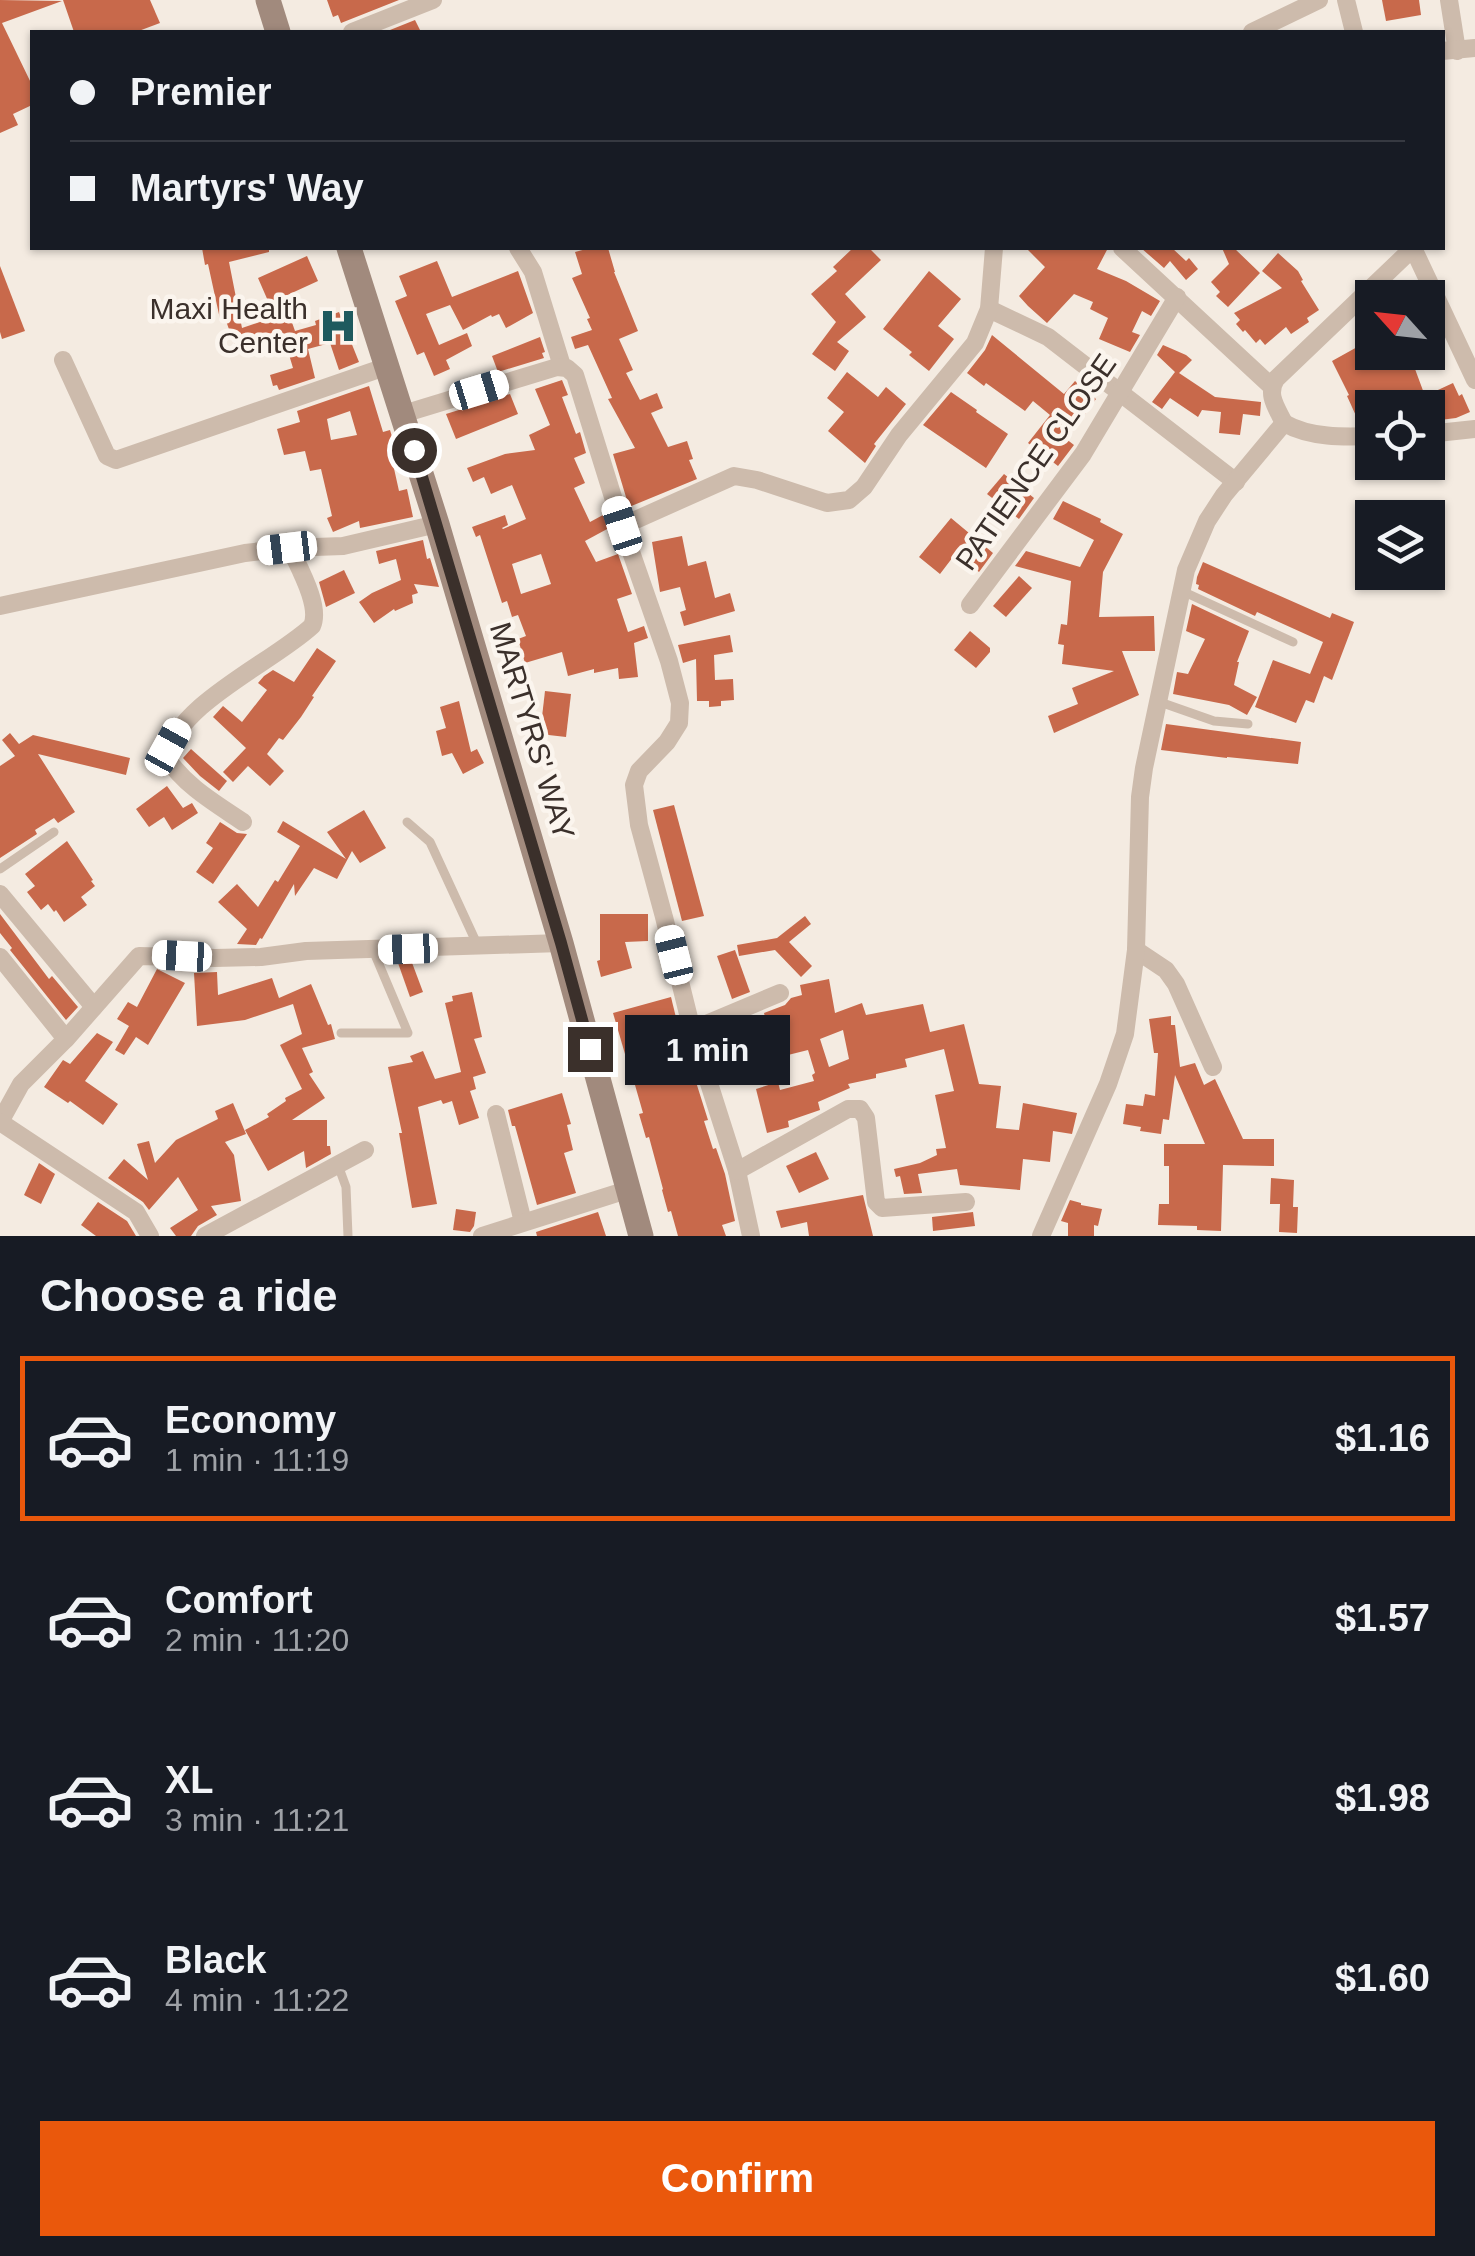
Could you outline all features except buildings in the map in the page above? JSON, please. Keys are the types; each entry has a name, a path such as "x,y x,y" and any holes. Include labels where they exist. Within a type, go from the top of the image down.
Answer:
{"main road":[{"path":"268,0 277,30"},
{"name":"MARTYRS' WAY","path":"350,250 437,524 561,943 641,1236"}],"street":[{"path":"357,30 434,0"},
{"path":"1256,30 1320,0"},
{"path":"1346,0 1354,30"},
{"path":"1449,0 1458,50"},
{"path":"519,250 533,272 562,366 575,374 680,703 679,723 667,742 639,770 634,785 638,825 751,1236"},
{"path":"622,526 734,476 827,503 849,500 864,487 899,435 974,344 989,310 994,250"},
{"path":"1124,250 1272,386"},
{"path":"1355,435 1317,434 1284,424 1271,396 1272,386 1411,250"},
{"path":"1414,250 1475,380"},
{"name":"PATIENCE CLOSE","path":"970,605 1083,454 1177,298"},
{"path":"989,310 1048,337 1236,482"},
{"path":"63,360 112,460 388,366"},
{"path":"403,414 562,366"},
{"path":"1041,1236 1118,1056 1131,998 1140,798 1186,570 1207,521 1284,424"},
{"path":"1445,432 1475,429"},
{"path":"0,606 190,563 290,548 343,546 437,524"},
{"path":"243,822 202,794 176,772 166,757 179,728 197,710 312,626 316,616 290,548"},
{"path":"0,894 94,1007"},
{"path":"150,1236 136,1212 0,1122 21,1084 139,956 246,957 306,951 561,943"},
{"path":"1136,950 1166,970 1176,984 1213,1066"},
{"path":"0,957 66,1039"},
{"path":"692,1030 780,994"},
{"path":"736,1171 848,1109 860,1109 866,1118 876,1202 882,1208 966,1202"},
{"path":"496,1114 523,1222"},
{"path":"205,1236 364,1150"},
{"path":"482,1236 628,1190"}],"lane":[{"path":"1182,591 1293,642"},
{"path":"1157,702 1214,722 1248,724"},
{"path":"407,822 430,842 478,946"},
{"path":"0,869 54,832"},
{"path":"340,1033 408,1033 373,950"},
{"path":"338,1165 346,1187 348,1236"}],"place":[{"name":"Maxi Health Center","path":"338,326"}],"route":[{"path":"414,450 590,1049"}]}
